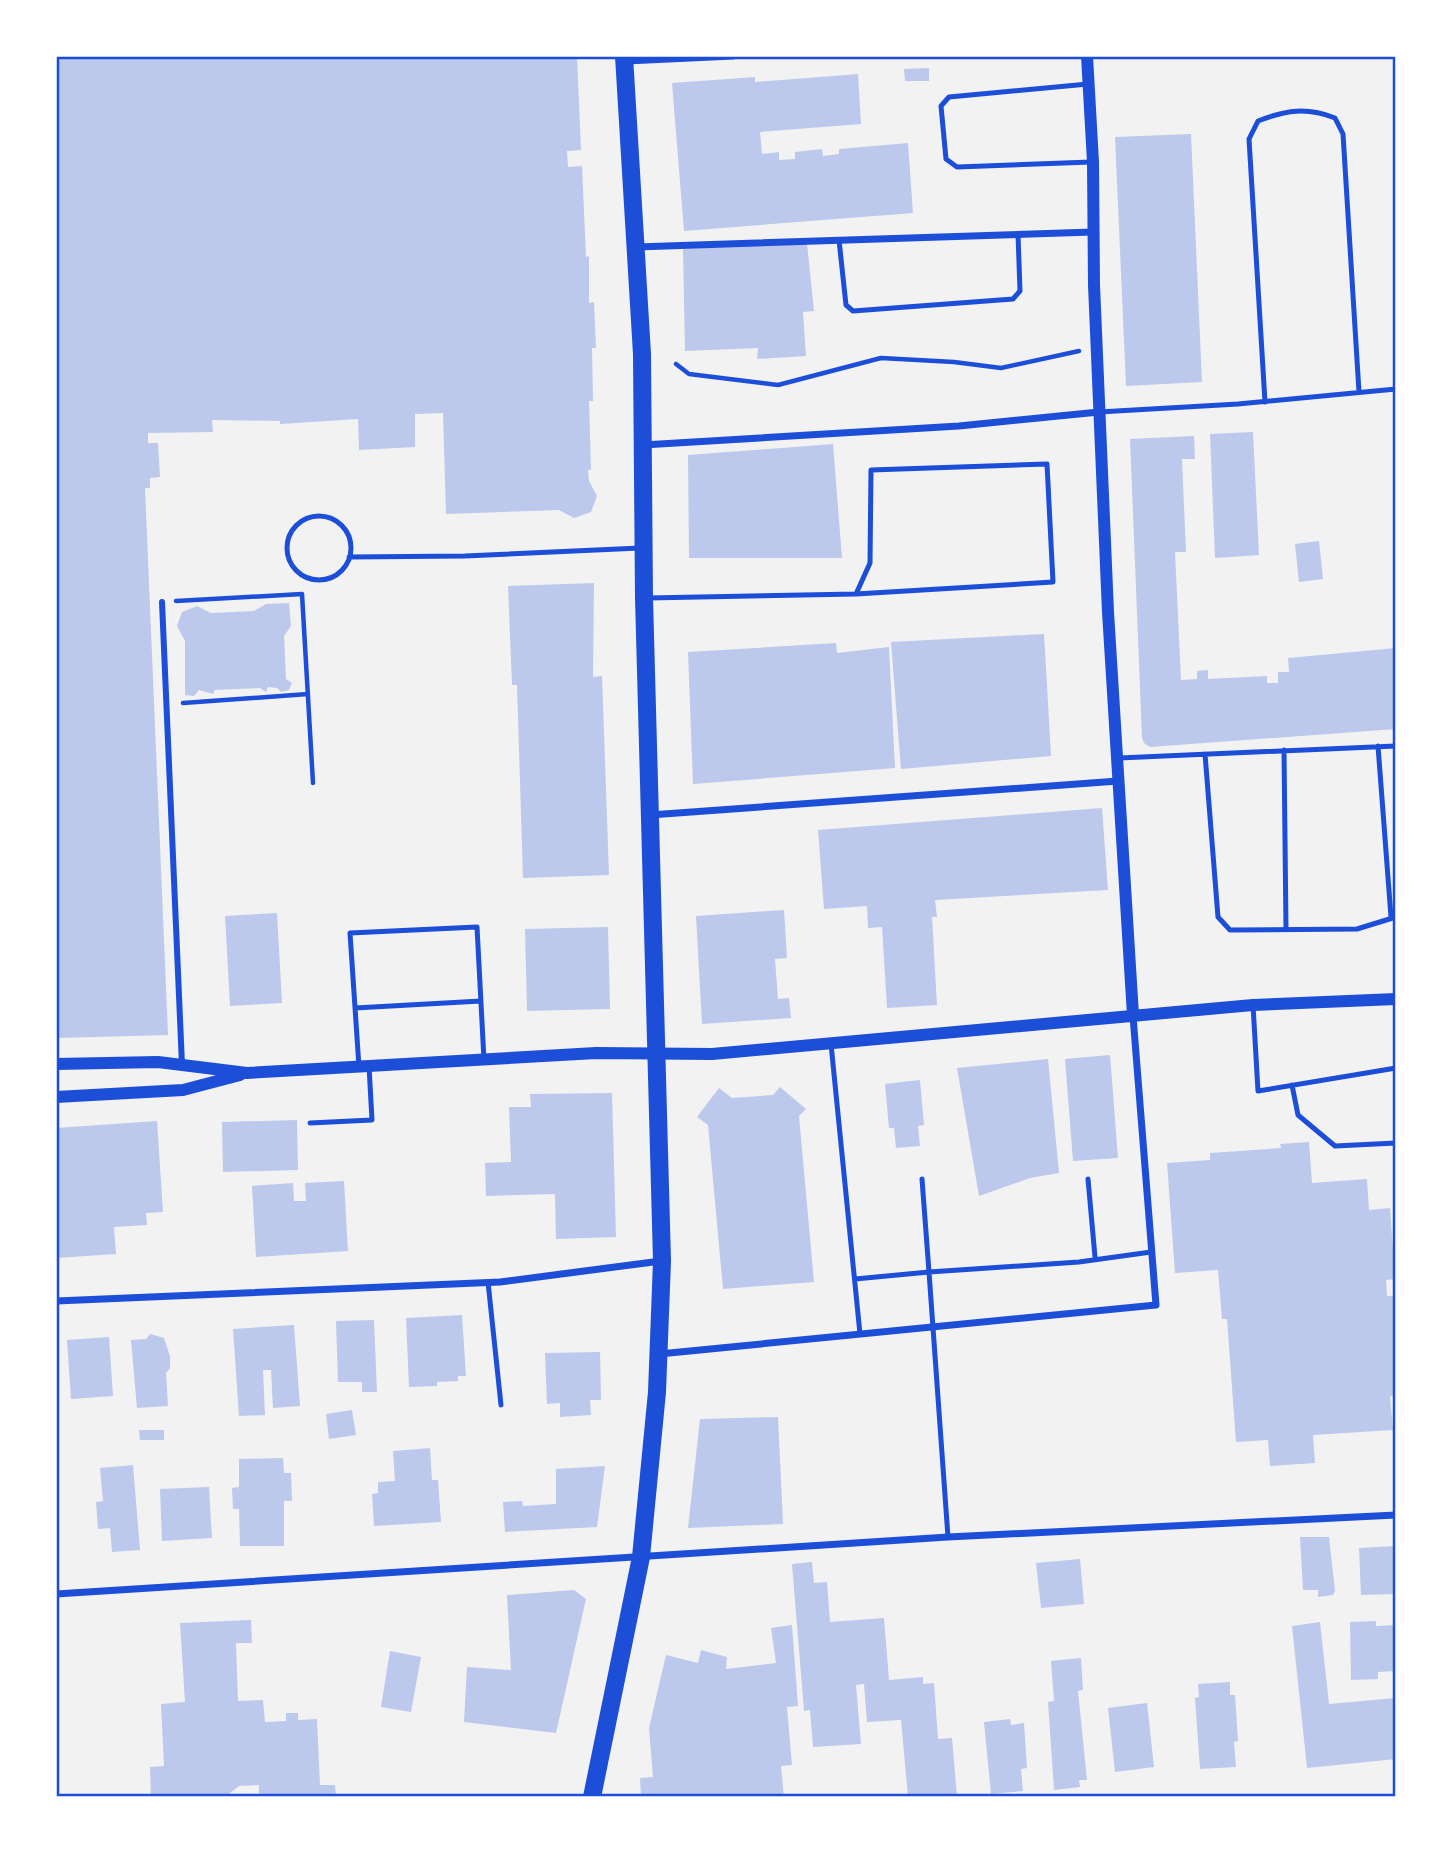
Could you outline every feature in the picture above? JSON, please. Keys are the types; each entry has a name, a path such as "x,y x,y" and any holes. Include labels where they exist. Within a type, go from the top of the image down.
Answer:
{"main road":[{"path":"592,1797 640,1557 659,1354 662,1261 644,598 643,445 636,247 625,58"}],"street":[{"path":"625,58 733,56"},
{"path":"659,1354 1156,1305 1116,758 1099,412 1093,232 1094,162 1087,56"},
{"path":"636,247 1093,232"},
{"path":"643,445 959,426 1099,412"},
{"path":"162,602 182,1065"},
{"path":"650,815 1118,781"},
{"path":"56,1064 158,1062 247,1073 596,1053 712,1054 1252,1005 1396,999"},
{"path":"56,1097 183,1090 247,1073"},
{"path":"56,1301 488,1282 662,1261"},
{"path":"56,1594 947,1537 1396,1515"}],"lane":[{"path":"1088,84 949,97 940,106 946,159 957,167 1094,162"},
{"path":"1265,402 1249,139 1258,121 1282,111 1314,110 1335,118 1343,134 1359,392"},
{"path":"839,240 846,305 853,311 1013,299 1020,291 1018,234"},
{"path":"1099,412 1265,402 1396,388"},
{"path":"644,598 856,594 1053,582 1046,464 871,470 870,562 856,594"},
{"path":"323,516 343,527 348,536 349,557 339,573 330,578 311,578 294,568 289,559 288,537 302,520 323,516"},
{"path":"349,557 465,556 643,548"},
{"path":"1205,754 1218,917 1230,930 1357,929 1393,917 1378,746"},
{"path":"1116,758 1396,746"},
{"path":"1284,750 1286,929"},
{"path":"310,1123 372,1120 355,1008 350,933 477,927 484,1060"},
{"path":"355,1008 481,1001"},
{"path":"1252,1005 1258,1091 1396,1068"},
{"path":"831,1044 860,1334"},
{"path":"1292,1085 1298,1115 1335,1146 1396,1143"},
{"path":"922,1179 935,1327 947,1537"},
{"path":"1088,1179 1095,1257"},
{"path":"855,1279 1079,1262 1095,1257 1152,1252"},
{"path":"488,1282 501,1405"}],"path":[{"path":"676,364 689,374 778,385 881,358 1001,368 1097,347"},
{"path":"162,602 302,594 313,783"},
{"path":"166,704 308,694"}],"building":[{"path":"56,56 577,56 581,150 567,151 568,167 582,166 586,257 589,256 589,303 594,302 596,348 592,348 593,401 589,401 591,470 588,470 589,481 597,496 591,512 574,518 559,510 446,514 443,413 415,414 415,447 359,450 358,419 280,424 280,421 212,420 213,432 148,433 148,443 158,443 160,477 150,478 150,488 145,488 168,1035 56,1038"},
{"path":"929,68 929,81 905,81 904,69"},
{"path":"858,74 861,124 760,132 762,154 779,152 779,160 795,159 795,152 822,149 823,156 839,154 839,149 908,143 913,213 684,231 672,83 755,77 755,82"},
{"path":"1191,134 1202,382 1126,386 1115,137"},
{"path":"807,243 814,311 803,312 806,356 757,359 758,348 685,351 683,249"},
{"path":"1253,432 1259,555 1215,558 1210,434"},
{"path":"1194,436 1195,459 1182,459 1186,552 1175,552 1181,680 1197,679 1197,671 1208,670 1208,679 1267,676 1267,683 1278,683 1278,672 1289,672 1288,658 1396,648 1396,729 1150,747 1144,743 1130,439"},
{"path":"833,444 842,558 689,558 688,455"},
{"path":"1319,541 1323,579 1299,582 1295,544"},
{"path":"594,583 593,677 602,676 609,875 523,878 517,685 512,685 508,586"},
{"path":"289,603 291,626 284,636 286,679 292,683 289,690 281,692 277,688 268,687 266,692 260,688 215,690 213,694 199,690 194,696 185,695 185,641 177,626 182,612 197,606 211,613 254,611 266,604"},
{"path":"1044,634 1051,756 901,769 891,642"},
{"path":"836,643 837,653 889,647 895,768 693,784 688,652"},
{"path":"1102,808 1108,890 935,900 937,917 932,917 937,1005 887,1008 882,927 868,928 867,906 824,909 818,830"},
{"path":"784,910 787,958 775,959 778,999 789,998 791,1018 702,1024 696,916"},
{"path":"277,913 282,1003 230,1006 225,916"},
{"path":"608,927 610,1009 527,1011 525,929"},
{"path":"1110,1055 1118,1158 1073,1161 1065,1059"},
{"path":"1048,1059 1059,1173 1030,1178 979,1196 957,1068"},
{"path":"920,1080 924,1125 918,1126 920,1146 896,1148 894,1128 889,1128 885,1084"},
{"path":"780,1087 806,1109 799,1116 814,1282 723,1289 708,1125 697,1117 719,1088 732,1098 773,1095"},
{"path":"612,1093 616,1237 556,1239 555,1194 486,1196 485,1163 511,1162 509,1107 531,1107 530,1094"},
{"path":"297,1120 298,1170 223,1172 222,1122"},
{"path":"157,1121 163,1212 146,1213 147,1225 114,1227 116,1254 56,1258 56,1128"},
{"path":"1309,1142 1312,1183 1367,1179 1369,1210 1390,1208 1395,1279 1386,1280 1387,1296 1396,1296 1396,1396 1390,1396 1393,1430 1313,1435 1315,1463 1270,1466 1268,1440 1236,1442 1227,1319 1222,1319 1218,1270 1175,1273 1167,1163 1210,1160 1210,1153 1281,1148 1280,1144"},
{"path":"344,1181 348,1251 256,1257 252,1186 293,1183 294,1201 306,1201 305,1183"},
{"path":"462,1315 466,1376 458,1376 458,1381 437,1382 437,1386 409,1387 406,1318"},
{"path":"374,1320 377,1392 362,1392 362,1382 338,1382 336,1321"},
{"path":"294,1325 300,1406 273,1408 271,1370 263,1370 265,1415 239,1416 233,1329"},
{"path":"150,1334 164,1338 170,1356 170,1368 166,1373 168,1406 137,1408 131,1340 146,1339"},
{"path":"109,1337 113,1396 71,1399 67,1340"},
{"path":"600,1352 601,1400 590,1400 591,1415 560,1417 560,1403 547,1404 545,1353"},
{"path":"352,1410 356,1435 329,1439 326,1414"},
{"path":"778,1417 783,1524 688,1528 700,1419"},
{"path":"139,1430 164,1430 164,1440 140,1440"},
{"path":"430,1448 432,1480 438,1480 441,1522 374,1526 372,1494 378,1493 378,1482 395,1481 393,1451"},
{"path":"283,1458 284,1473 291,1473 292,1501 284,1501 284,1546 240,1546 239,1509 233,1509 232,1488 239,1487 239,1459"},
{"path":"133,1465 140,1550 112,1552 110,1528 98,1529 96,1502 103,1501 100,1468"},
{"path":"605,1466 597,1527 505,1532 503,1502 522,1501 523,1506 556,1504 556,1469"},
{"path":"209,1487 212,1538 162,1541 160,1489"},
{"path":"1300,1537 1329,1537 1335,1591 1333,1595 1318,1597 1318,1590 1303,1590"},
{"path":"1396,1546 1396,1594 1361,1595 1359,1548"},
{"path":"1080,1559 1084,1604 1041,1608 1036,1563"},
{"path":"812,1562 814,1583 827,1582 830,1622 884,1618 889,1680 923,1677 923,1684 934,1683 938,1739 952,1738 957,1796 908,1797 901,1720 867,1722 864,1684 856,1685 861,1744 813,1747 810,1710 804,1711 792,1564"},
{"path":"574,1590 586,1599 556,1733 464,1722 467,1667 511,1670 507,1595"},
{"path":"251,1620 252,1643 236,1643 238,1701 263,1700 265,1722 286,1721 286,1713 298,1713 298,1720 317,1719 320,1785 335,1785 336,1797 259,1797 259,1785 239,1786 225,1797 151,1797 150,1767 164,1766 161,1704 185,1702 180,1623"},
{"path":"1376,1621 1376,1626 1396,1625 1396,1671 1378,1672 1378,1679 1351,1680 1350,1622"},
{"path":"1320,1622 1329,1704 1396,1698 1396,1759 1307,1768 1292,1626"},
{"path":"792,1625 798,1706 787,1707 792,1765 781,1766 784,1797 641,1797 640,1778 653,1777 649,1728 666,1655 698,1663 701,1650 727,1657 726,1669 776,1663 771,1628"},
{"path":"390,1651 421,1657 411,1712 381,1707"},
{"path":"1081,1658 1083,1690 1078,1691 1087,1780 1079,1780 1080,1787 1054,1790 1048,1702 1054,1701 1051,1661"},
{"path":"1230,1682 1230,1695 1235,1695 1238,1741 1234,1742 1236,1767 1200,1769 1195,1698 1199,1697 1198,1684"},
{"path":"1147,1703 1154,1767 1115,1772 1108,1708"},
{"path":"1010,1719 1011,1725 1024,1723 1027,1768 1021,1769 1023,1791 991,1794 984,1722"}]}
